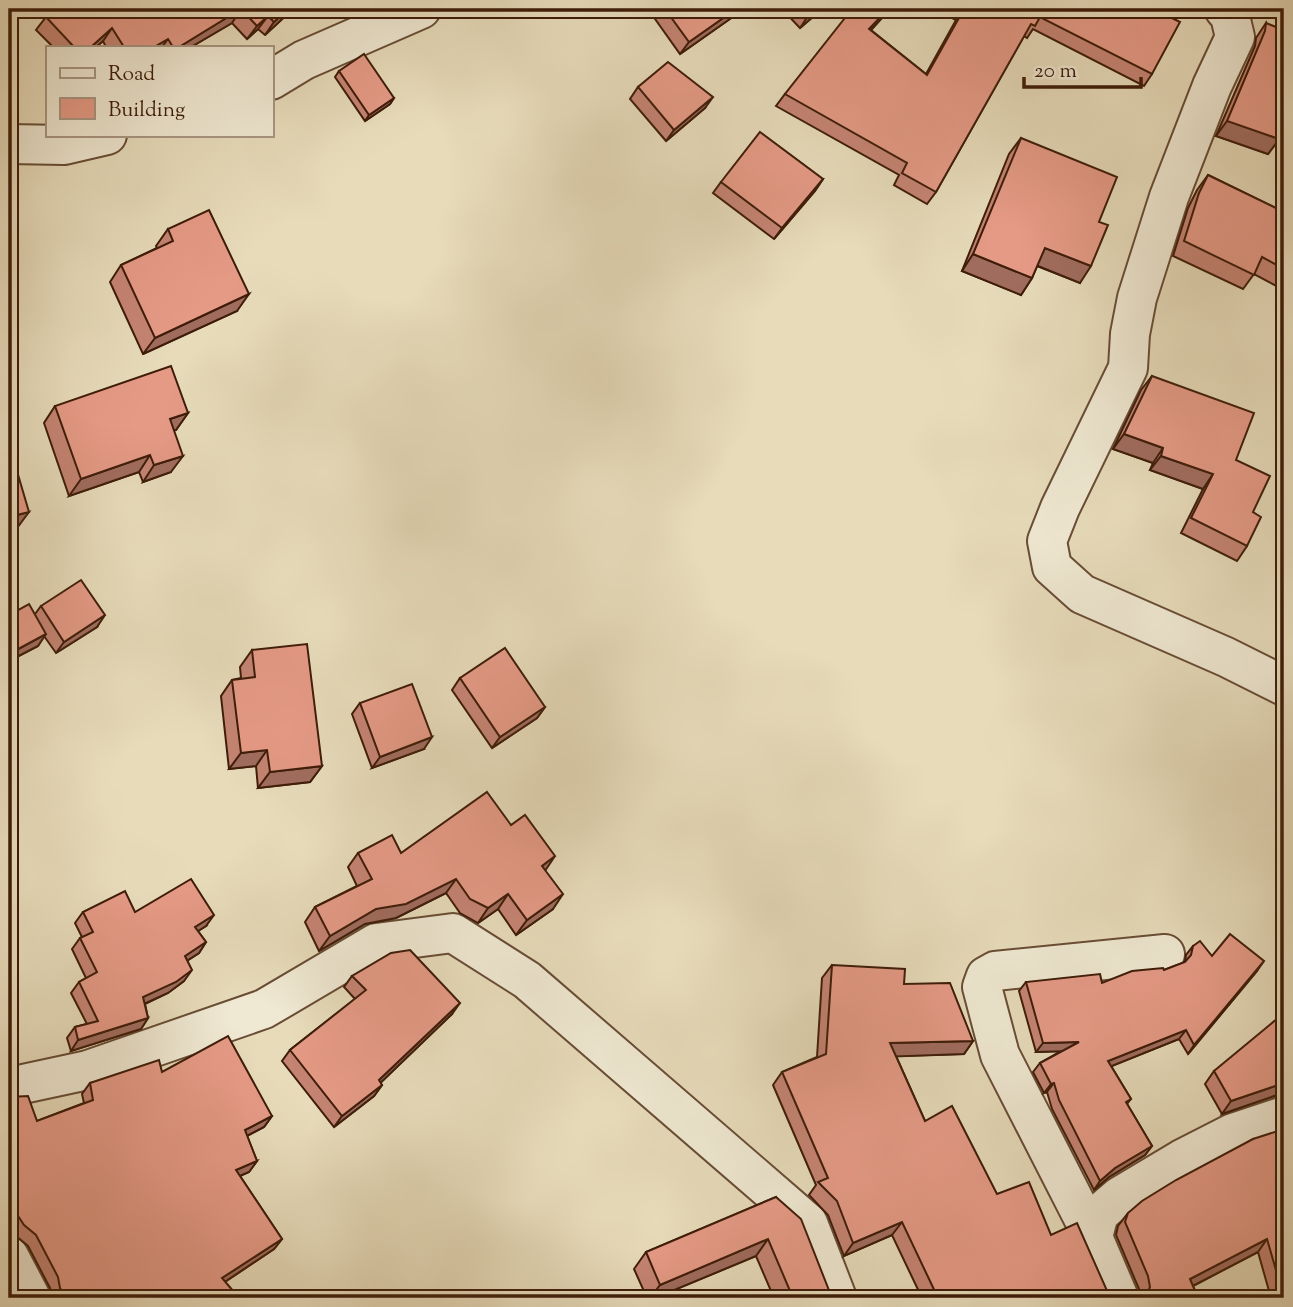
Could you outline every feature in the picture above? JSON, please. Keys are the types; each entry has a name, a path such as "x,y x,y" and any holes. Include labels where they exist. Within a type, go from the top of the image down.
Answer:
{"street":[{"path":"273,79 304,60 421,9"},
{"path":"1224,9 1230,16 1235,37 1212,86 1169,197 1137,298 1130,334 1128,368 1060,508 1047,541 1052,567 1082,594 1226,657 1284,686"},
{"path":"9,144 64,145 103,136"},
{"path":"9,1087 88,1070 264,1009 376,943 453,933 527,980 808,1223 837,1298"},
{"path":"1119,1298 1093,1237 1000,1055 982,987 986,976 995,971 1165,954"},
{"path":"1093,1237 1099,1214 1120,1196 1182,1159 1233,1133 1284,1116"},
{"path":"9,1256 31,1298"}],"building":[{"path":"54,9 241,9 181,46 172,46 168,39 156,46 123,46 112,28 92,46 73,46 46,17"},
{"path":"241,9 288,9 274,22 268,16 257,26"},
{"path":"665,9 736,9 689,42"},
{"path":"802,9 816,9 808,16"},
{"path":"852,9 888,9 869,29 927,75 964,9 1159,9 1158,11 1180,22 1152,74 1040,17 1035,26 1031,24 936,192 902,173 907,163 785,94"},
{"path":"1266,23 1284,30 1284,126 1279,139 1227,121"},
{"path":"364,54 394,98 369,115 339,71"},
{"path":"668,62 713,97 674,130 638,87"},
{"path":"760,132 823,179 782,228 721,182"},
{"path":"1021,138 1117,177 1099,222 1108,225 1091,266 1045,248 1032,278 973,254"},
{"path":"1208,175 1284,212 1284,269 1262,257 1254,275 1184,241 1199,193"},
{"path":"209,210 249,294 155,338 121,265 173,241 168,229"},
{"path":"171,366 188,413 170,419 183,456 154,465 150,455 81,479 55,406"},
{"path":"1152,376 1254,413 1236,460 1270,476 1253,512 1261,517 1247,546 1191,518 1213,474 1161,456 1163,448 1124,434"},
{"path":"9,444 29,512 9,517"},
{"path":"81,580 105,615 64,642 41,606"},
{"path":"29,604 46,634 9,654 9,615"},
{"path":"307,644 322,766 270,772 267,750 241,753 232,680 255,677 252,650"},
{"path":"505,648 545,707 500,737 460,678"},
{"path":"412,684 432,737 380,757 360,703"},
{"path":"487,792 511,825 525,815 555,856 542,866 563,894 527,920 508,894 488,908 470,899 456,879 406,904 376,909 330,936 315,907 372,879 358,853 392,835 401,853"},
{"path":"191,879 214,915 195,927 206,942 185,956 192,970 176,982 143,997 148,1018 78,1040 75,1027 98,1021 79,982 97,972 80,938 93,932 83,912 125,891 135,912"},
{"path":"1230,934 1264,961 1194,1045 1186,1030 1108,1061 1131,1099 1126,1102 1152,1146 1115,1168 1100,1181 1059,1100 1054,1083 1051,1084 1040,1063 1079,1042 1043,1043 1026,982 1100,974 1102,983 1132,971 1164,970 1185,962 1191,955 1193,946 1200,941 1212,956"},
{"path":"410,950 460,1003 379,1080 382,1085 342,1116 290,1050 366,990 352,976 391,953"},
{"path":"832,965 905,969 904,984 950,983 973,1041 890,1043 925,1121 952,1106 997,1194 1029,1182 1051,1235 1077,1223 1112,1298 938,1298 902,1222 853,1243 837,1201 818,1182 828,1178 782,1072 826,1054"},
{"path":"1284,1013 1284,1083 1231,1101 1214,1071"},
{"path":"228,1036 272,1116 245,1130 257,1161 236,1170 282,1239 222,1278 239,1298 67,1298 36,1235 24,1225 9,1202 9,1097 28,1096 37,1121 93,1100 90,1083 159,1060 162,1072"},
{"path":"1284,1129 1284,1298 1267,1239 1190,1279 1198,1298 1145,1298 1150,1287 1148,1276 1125,1222 1128,1213 1176,1180 1253,1139"},
{"path":"776,1197 801,1219 832,1298 793,1298 768,1239 660,1285 646,1252"}]}
